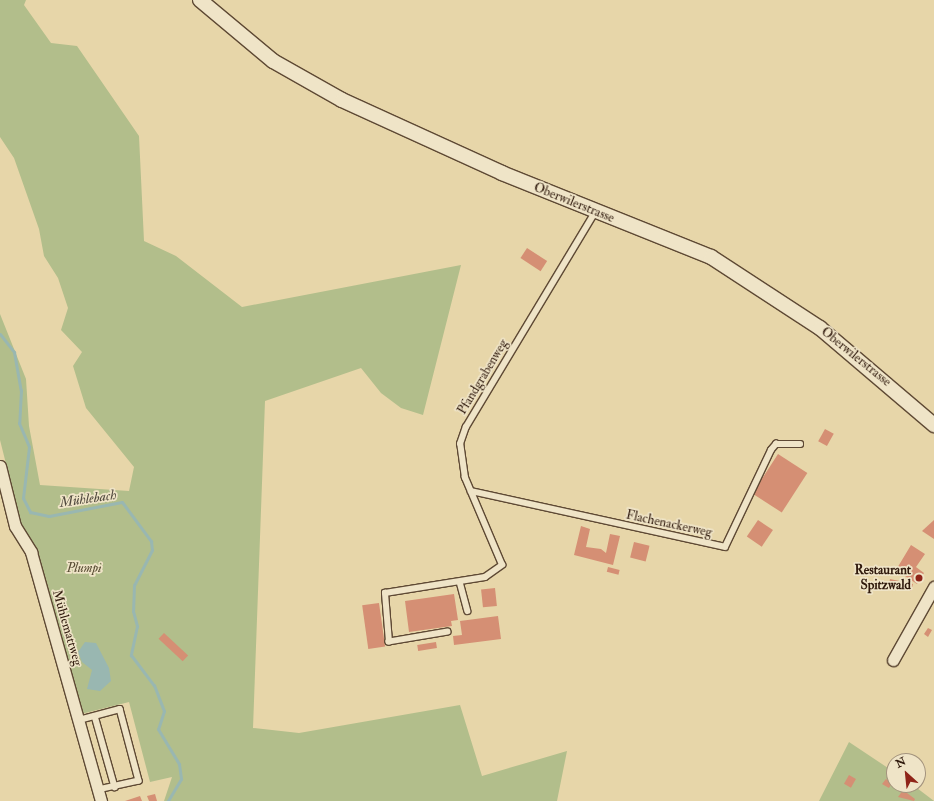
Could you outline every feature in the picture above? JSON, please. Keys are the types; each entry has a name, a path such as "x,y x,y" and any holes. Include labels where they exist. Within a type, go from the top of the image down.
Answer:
{"street":[{"name":"Oberwilerstrasse","path":"200,0 273,61 342,100 595,212 711,257 764,289 820,328 934,425"},
{"name":"Mühlemattweg","path":"0,466 15,526 31,552 100,796"},
{"path":"893,660 934,587"}],"lane":[{"name":"Pfandgrabenweg","path":"460,582 485,577 502,565 471,491 460,455 466,427 595,212"},
{"name":"Flachenackerweg","path":"471,491 726,547 771,450 776,444 800,444"},
{"path":"448,632 389,642 385,593 460,582 468,611"},
{"path":"78,720 120,709 139,781 115,787 100,796"},
{"path":"95,716 115,787"}],"green space":[{"name":"Plumpi","path":"0,0 26,0 24,5 51,43 77,46 139,136 144,241 176,256 242,307 461,265 423,415 401,408 381,393 361,368 265,401 253,728 299,733 460,705 482,776 567,751 557,801 164,801 172,777 150,782 129,702 81,714 22,527 0,440 0,314 26,379 29,426 40,485 129,491 134,467 86,408 73,366 82,352 61,330 68,308 58,278 44,256 39,229 14,158 0,137"},
{"path":"849,742 886,767 886,793 924,793 934,801 819,801"}],"water":[{"path":"85,642 96,643 109,668 111,681 100,691 87,689 92,670 82,662 78,652"}],"building":[{"path":"527,248 547,261 541,271 520,258"},
{"path":"825,429 834,434 827,446 818,441"},
{"path":"778,454 807,473 782,512 752,493"},
{"path":"758,520 773,530 762,547 747,537"},
{"path":"934,520 934,539 922,531"},
{"path":"581,526 590,529 586,547 601,549 606,553 610,534 620,536 613,565 574,555"},
{"path":"634,542 650,546 646,561 630,558"},
{"path":"911,545 925,554 916,567 924,573 917,584 896,570"},
{"path":"608,567 620,570 618,575 607,572"},
{"path":"890,579 913,584 911,591 889,585"},
{"path":"495,588 497,606 483,607 481,589"},
{"path":"454,594 458,620 451,621 452,626 409,632 405,601"},
{"path":"379,603 385,647 368,649 362,605"},
{"path":"498,616 501,639 454,645 453,636 462,635 460,621"},
{"path":"928,628 932,630 928,637 924,634"},
{"path":"164,633 188,656 183,661 159,639"},
{"path":"436,642 437,648 418,651 417,645"},
{"path":"849,775 856,779 851,788 844,784"},
{"path":"886,779 886,786 882,784"},
{"path":"901,793 907,793 915,799 914,801 898,797"},
{"path":"155,794 157,801 149,801 147,796"},
{"path":"140,796 142,801 125,801"}],"waterway":[{"name":"Mühlebach","path":"0,334 14,352 21,390 19,423 29,447 23,498 30,512 49,516 122,502 151,541 152,550 134,585 133,611 137,626 131,655 154,685 164,711 158,729 179,764 181,779 168,801"}],"place":[{"name":"Restaurant Spitzwald","path":"919,578"}]}
